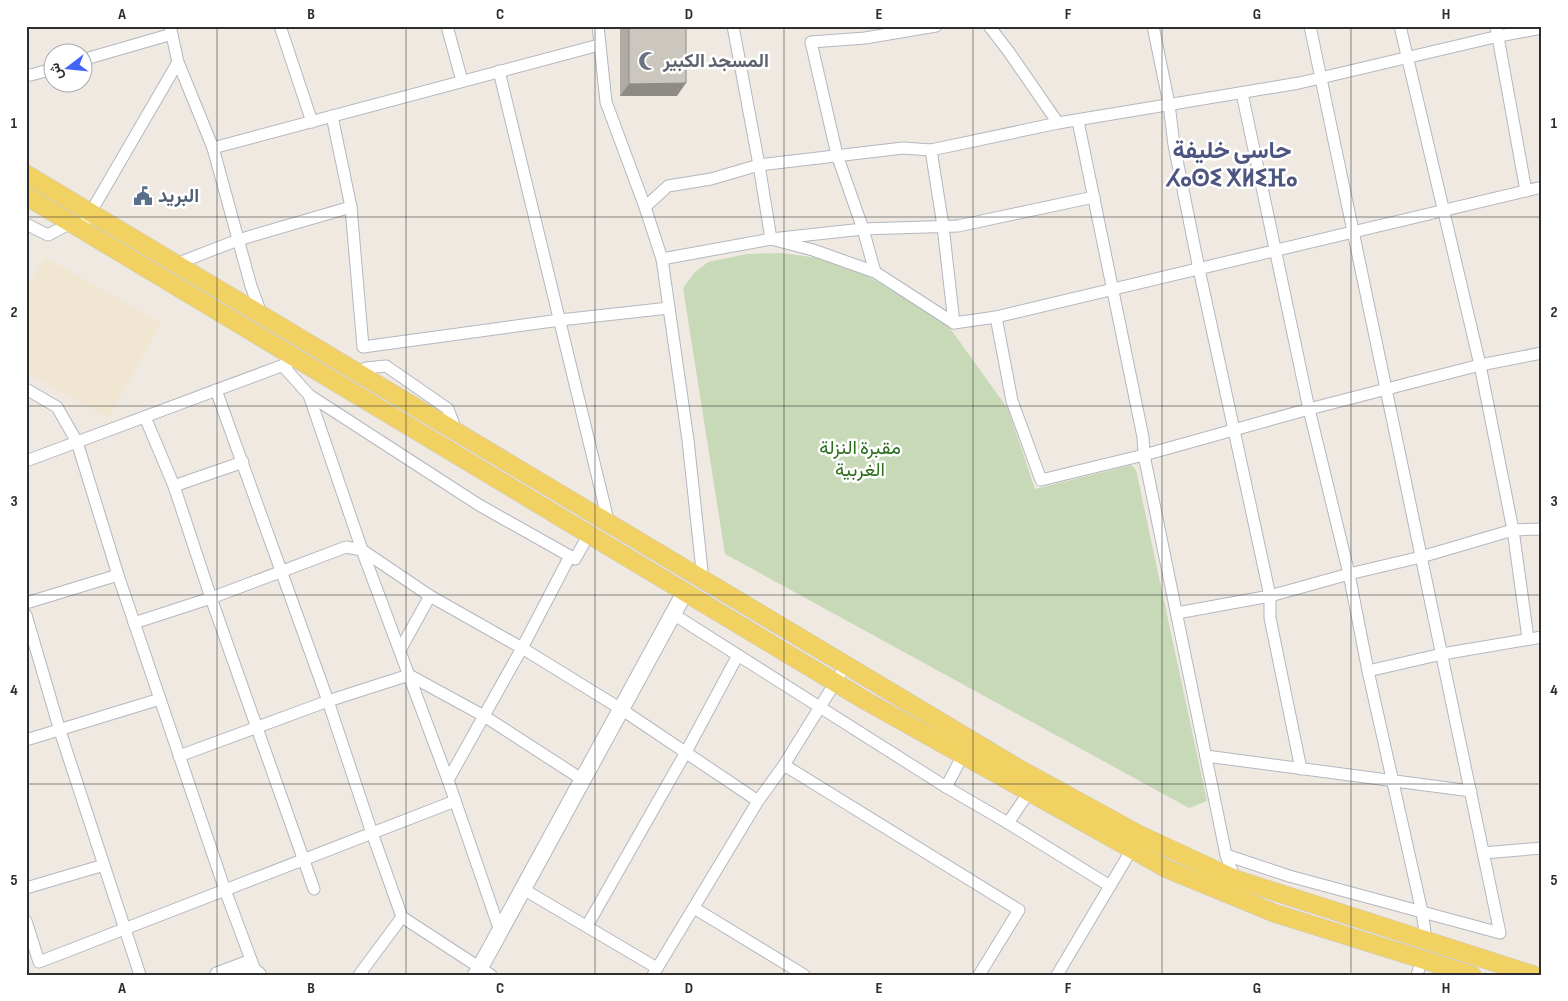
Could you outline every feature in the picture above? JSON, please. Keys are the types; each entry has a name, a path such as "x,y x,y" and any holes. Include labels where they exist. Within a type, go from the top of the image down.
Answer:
{"main road":[{"path":"26,174 262,316 362,370 458,433 1016,767 1138,834 1235,879 1534,975"},
{"path":"26,196 291,363 589,534 836,683 1167,869 1274,913 1420,967 1472,975"}],"street":[{"path":"280,26 312,122"},
{"path":"447,26 462,81"},
{"path":"598,26 606,102 662,259 688,440 704,580"},
{"path":"733,26 771,239"},
{"path":"875,272 863,229 837,156 811,42 865,38 936,26"},
{"path":"989,26 1058,123"},
{"path":"1226,855 1289,876 1500,933 1310,26"},
{"path":"1400,26 1480,365 1514,530 1528,638"},
{"path":"1156,27 1174,145 1233,431 1270,596 1270,618 1301,769"},
{"path":"645,207 668,186 711,179 759,165 903,148 931,150 1058,123 1321,78 1407,58 1498,31 1542,28"},
{"path":"92,57 171,30 178,62 213,148 251,286 262,316"},
{"path":"1498,31 1526,191"},
{"path":"213,148 599,45"},
{"path":"26,224 48,235 76,226 91,213 178,62"},
{"path":"499,71 609,524"},
{"path":"26,74 31,75 42,72"},
{"path":"1242,93 1309,409 1349,574 1368,671 1422,912 1426,939"},
{"path":"332,116 351,207 363,347 362,370"},
{"path":"1078,121 1226,855 1235,879"},
{"path":"931,150 944,226 954,323"},
{"path":"771,239 813,250 875,272 954,323 996,317 1113,290 1542,187"},
{"path":"662,259 771,239 863,229 958,226 1094,197"},
{"path":"176,264 238,240 351,207"},
{"path":"363,347 560,320 669,308"},
{"path":"996,317 1012,401 1041,480 1144,455 1309,409 1480,365 1542,353"},
{"path":"26,461 291,363 309,395 362,550 448,780 500,931"},
{"path":"26,389 57,407 77,442 118,575 160,700 225,890 257,974"},
{"path":"216,390 328,701 402,917 482,972 500,931 685,592"},
{"path":"309,395 479,505 575,559 589,534"},
{"path":"145,417 174,486 302,860 314,889"},
{"path":"174,486 243,462"},
{"path":"1177,613 1270,596 1349,574 1421,557 1514,530 1542,529"},
{"path":"134,623 211,598 346,547 362,550 430,596 522,648 621,709 758,801"},
{"path":"448,780 522,648 570,556"},
{"path":"26,603 118,575"},
{"path":"400,650 430,596"},
{"path":"673,614 946,787 1110,886"},
{"path":"26,615 60,731 140,975"},
{"path":"1368,671 1442,654 1542,637"},
{"path":"587,926 686,752 738,655"},
{"path":"523,889 587,926 655,972 758,801 784,765 846,665"},
{"path":"179,756 328,701 409,675 484,716 583,780"},
{"path":"26,740 160,700"},
{"path":"946,787 963,755"},
{"path":"1206,756 1471,791"},
{"path":"784,765 1019,910 979,975"},
{"path":"1008,823 1029,792"},
{"path":"26,921 39,962 455,801"},
{"path":"1484,853 1542,848"},
{"path":"1057,975 1132,849"},
{"path":"26,888 104,865"},
{"path":"1274,913 1289,876"},
{"path":"694,908 804,975"},
{"path":"359,975 402,917"},
{"path":"218,975 245,965 257,974"}],"shaded area":[{"path":"45,257 161,323 108,418 26,372 26,290"}],"green space":[{"name":"مقبرة النزلة الغربية","path":"781,253 819,258 867,276 942,317 1008,409 1035,489 1131,465 1136,470 1207,801 1189,808 725,554 683,288 694,273 708,262 747,254"}],"building":[{"name":"المسجد الكبير","path":"629,26 686,26 686,83 629,84"}],"place":[{"name":"المسجد الكبير","path":"648,61"},
{"name":"البريد","path":"143,196"}],"district":[{"name":"حاسي خليفة ⵃⴰⵙⵉ ⵅⵍⵉⴼⴰ","path":"1232,164"}]}
